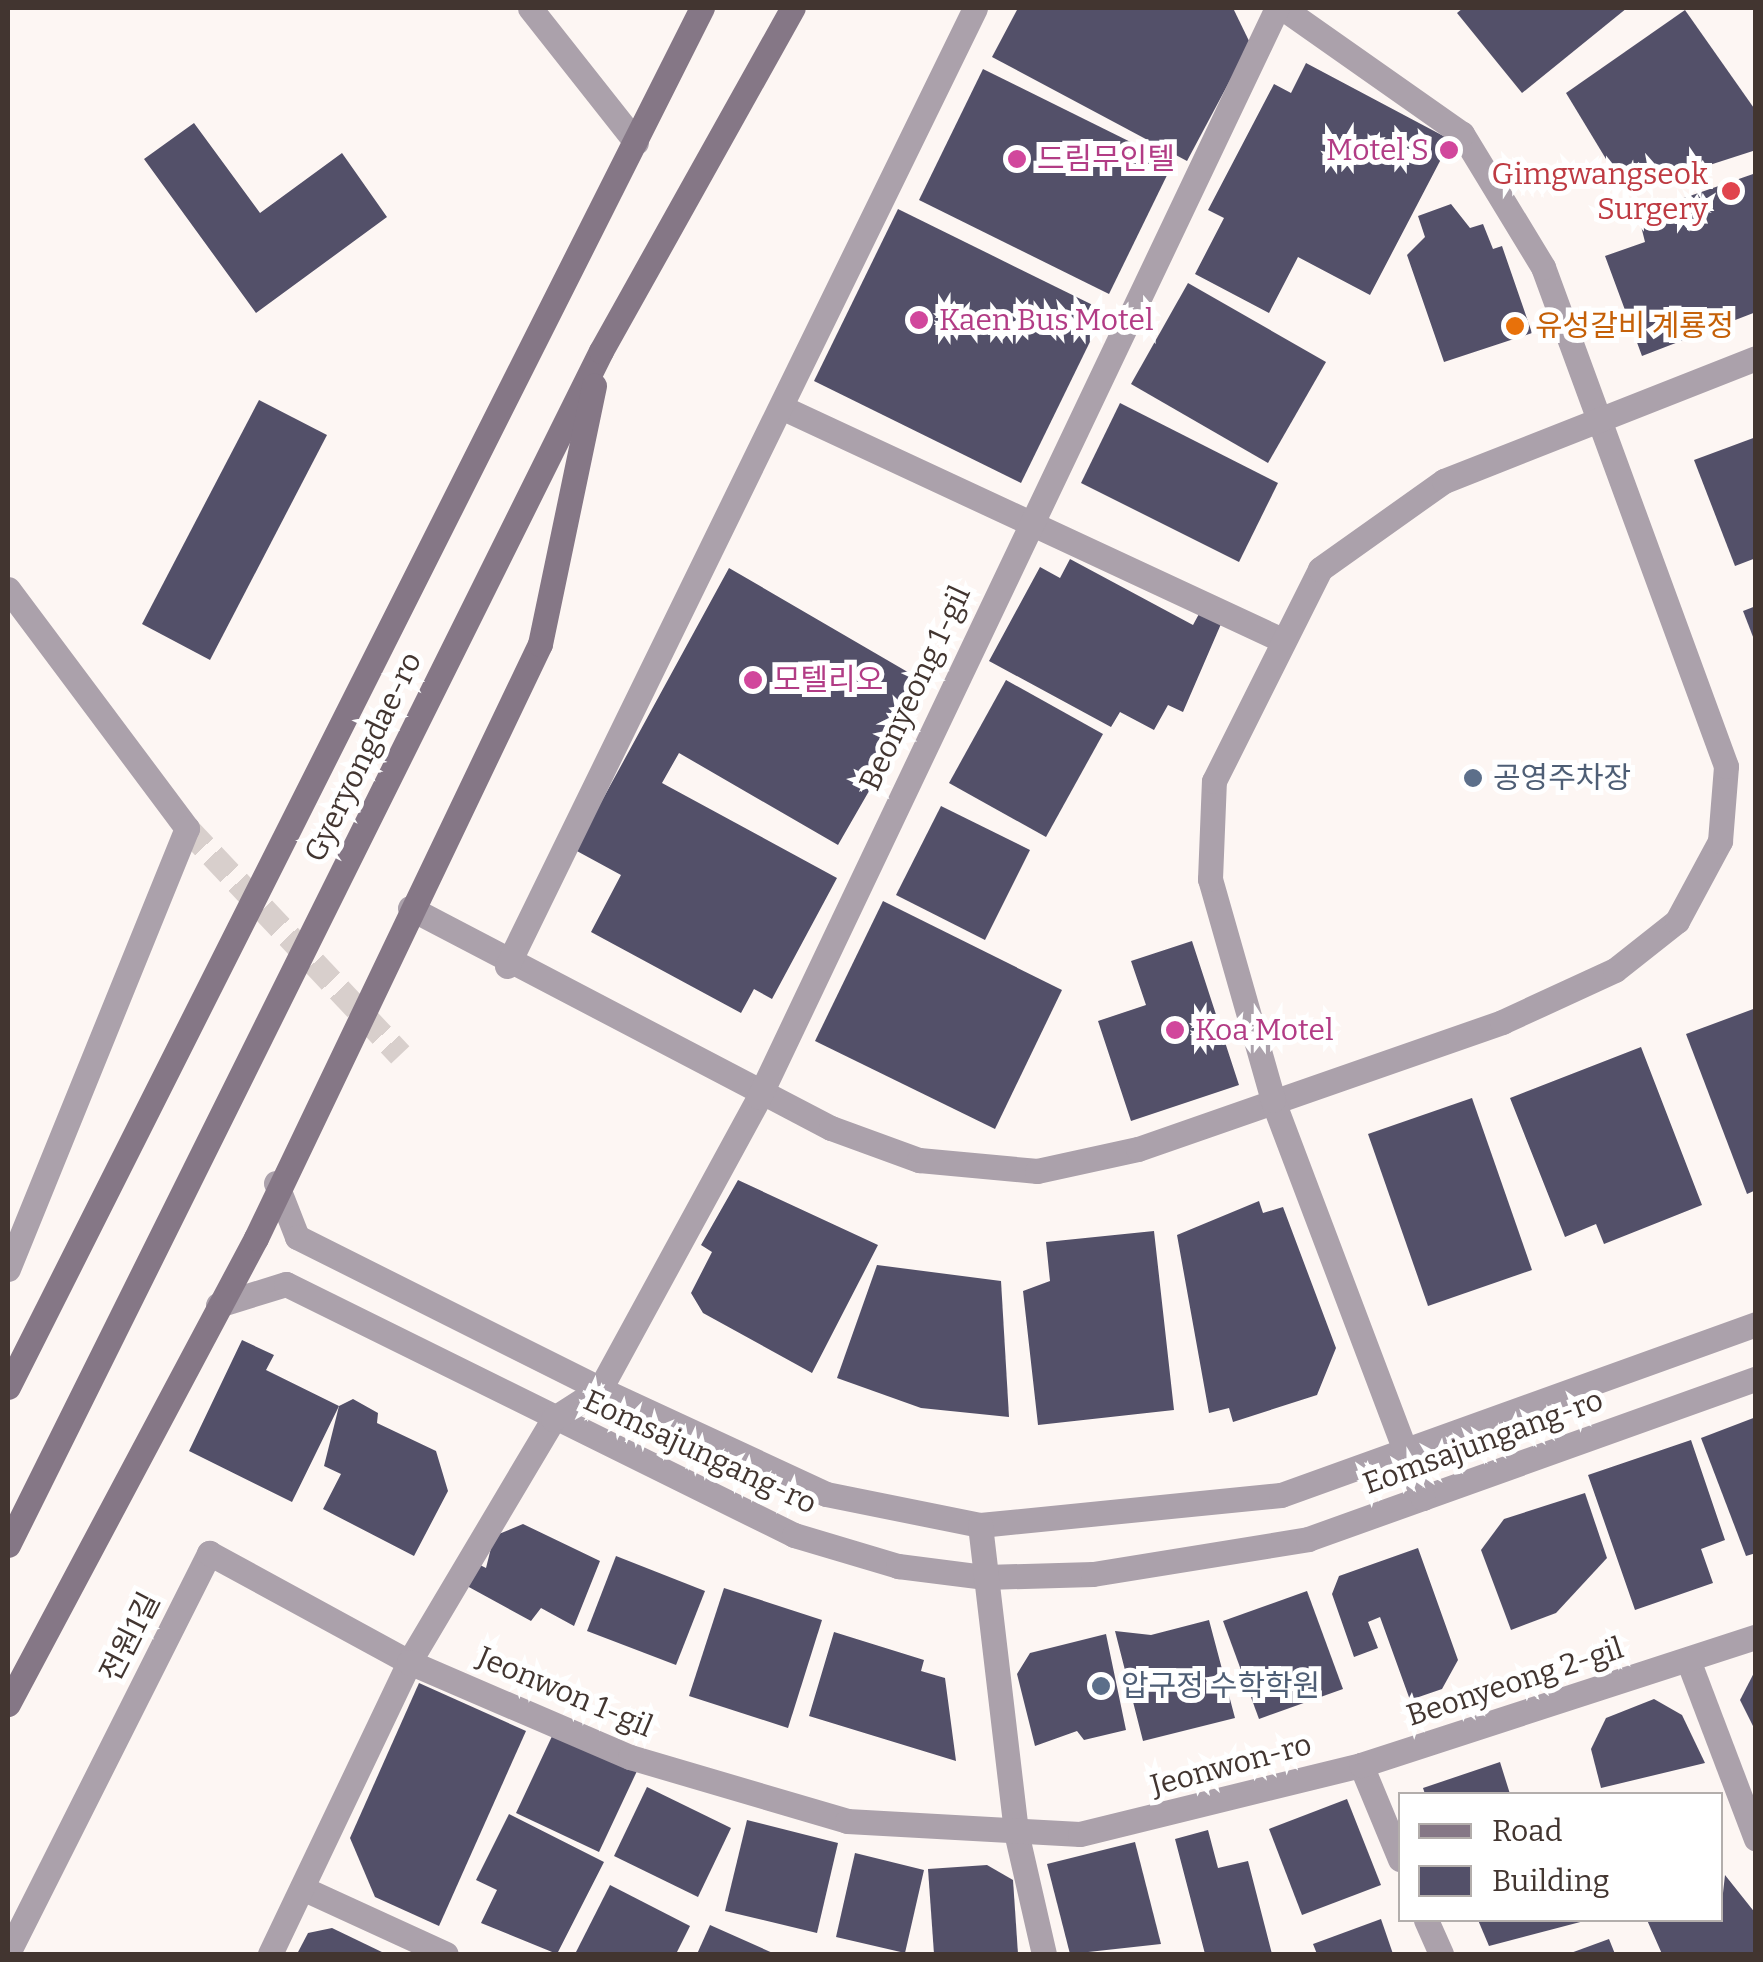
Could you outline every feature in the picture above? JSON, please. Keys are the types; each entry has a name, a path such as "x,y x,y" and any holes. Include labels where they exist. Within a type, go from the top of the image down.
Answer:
{"street":[{"path":"530,8 636,142"},
{"name":"Gyeryongdae-ro","path":"8,1387 15,1349 702,8"},
{"name":"Gyeryongdae-ro","path":"8,1545 602,352 793,8"},
{"path":"507,966 976,8"},
{"path":"410,908 507,966 759,1097 919,1160 1037,1171 1138,1149 1502,1022 1614,970 1677,921 1720,842 1726,766 1602,412 1543,267 1462,134 1280,8"},
{"name":"Beonyeong 1-gil","path":"600,1389 759,1097 1028,522 1280,8"},
{"path":"8,1704 218,1305 540,644 602,352"},
{"path":"1423,1498 1273,1100 1210,879 1214,781 1320,569 1444,482 1602,412 1756,358"},
{"path":"781,407 1282,640"},
{"path":"8,590 187,828 8,1269"},
{"name":"Eomsajungang-ro","path":"276,1184 297,1237 600,1389 826,1494 980,1525 1281,1495 1756,1324"},
{"name":"Eomsajungang-ro","path":"218,1305 286,1284 552,1419 794,1535 898,1566 985,1577 1232,1557 1423,1498 1756,1378"},
{"path":"270,1954 409,1662 552,1419 600,1389"},
{"path":"980,1525 1016,1832 1044,1954"},
{"name":"전원1길","path":"8,1953 209,1553 409,1662"},
{"name":"Beonyeong 2-gil","path":"1361,1765 1756,1637"},
{"path":"1688,1660 1756,1838"},
{"name":"Jeonwon 1-gil","path":"409,1662 630,1757 847,1821 1016,1832"},
{"path":"1361,1765 1398,1853"},
{"name":"Jeonwon-ro","path":"1016,1832 1080,1834 1184,1814 1361,1765"},
{"path":"302,1888 446,1954"},
{"path":"1427,1922 1441,1954"}],"building":[{"path":"1018,8 1233,8 1250,43 1187,161 992,57"},
{"path":"1463,8 1627,8 1522,93 1457,13"},
{"path":"1685,10 1756,111 1756,150 1626,192 1566,93"},
{"path":"1306,63 1451,140 1370,295 1298,257 1269,313 1195,274 1224,218 1208,210 1274,84 1291,93"},
{"path":"983,69 1173,163 1109,294 919,200"},
{"path":"194,123 260,213 342,153 387,217 256,313 144,159"},
{"path":"1756,173 1756,312 1642,356 1605,256 1645,242 1638,214"},
{"path":"1451,204 1470,228 1483,224 1493,249 1502,246 1532,333 1444,362 1407,255 1425,237 1418,216"},
{"path":"898,209 1105,311 1021,483 814,381"},
{"path":"1188,283 1326,362 1268,463 1131,384"},
{"path":"259,400 327,435 210,660 142,624"},
{"path":"1120,403 1278,483 1239,562 1081,483"},
{"path":"1756,437 1756,558 1735,566 1694,460"},
{"path":"1070,559 1193,625 1200,612 1221,624 1183,712 1168,705 1154,730 1120,712 1111,727 989,661 1040,567 1060,578"},
{"path":"729,568 930,685 838,845 679,753 662,783 837,878 772,999 754,989 741,1013 591,932 621,875 575,850"},
{"path":"1756,606 1756,642 1755,642 1743,611"},
{"path":"1006,680 1103,734 1046,837 949,783"},
{"path":"941,806 1030,850 985,940 896,895"},
{"path":"883,901 1062,990 995,1129 815,1041"},
{"path":"1192,941 1239,1085 1131,1121 1098,1021 1146,1005 1131,961"},
{"path":"1756,1008 1756,1190 1747,1194 1686,1034"},
{"path":"1641,1047 1702,1205 1604,1244 1596,1224 1565,1237 1510,1098"},
{"path":"1472,1098 1532,1270 1428,1306 1368,1134"},
{"path":"738,1180 878,1245 812,1373 703,1313 691,1293 712,1252 701,1245"},
{"path":"1259,1201 1263,1213 1283,1207 1336,1348 1317,1395 1233,1422 1229,1408 1209,1413 1177,1235"},
{"path":"1154,1231 1174,1410 1038,1425 1023,1291 1050,1281 1046,1242"},
{"path":"877,1265 1001,1281 1009,1417 921,1408 837,1378"},
{"path":"242,1340 274,1355 266,1370 339,1406 292,1502 189,1451"},
{"path":"353,1399 378,1413 377,1423 436,1451 448,1491 414,1556 323,1509 341,1474 324,1466 339,1406"},
{"path":"1756,1417 1756,1553 1746,1556 1701,1438"},
{"path":"1691,1440 1725,1540 1701,1549 1713,1583 1635,1610 1588,1475"},
{"path":"1585,1493 1607,1558 1556,1613 1511,1630 1481,1550 1504,1519"},
{"path":"523,1524 600,1561 574,1626 541,1608 531,1621 467,1586 476,1563 486,1568 494,1536"},
{"path":"1418,1548 1458,1660 1442,1689 1410,1700 1380,1617 1368,1622 1378,1648 1354,1657 1332,1594 1339,1576"},
{"path":"616,1556 705,1591 676,1665 587,1631"},
{"path":"724,1588 822,1620 788,1728 689,1696"},
{"path":"1307,1591 1343,1689 1259,1719 1223,1621"},
{"path":"1209,1620 1235,1718 1143,1741 1115,1631 1151,1635"},
{"path":"834,1632 924,1660 921,1671 945,1678 956,1761 809,1716"},
{"path":"1106,1634 1126,1730 1084,1740 1077,1731 1035,1746 1017,1674 1030,1653"},
{"path":"1756,1669 1756,1732 1740,1700"},
{"path":"419,1683 526,1731 439,1926 375,1897 350,1838"},
{"path":"1654,1699 1682,1715 1705,1763 1601,1788 1591,1749 1606,1718"},
{"path":"554,1732 637,1771 599,1852 516,1813"},
{"path":"1500,1762 1509,1792 1424,1792 1423,1788"},
{"path":"647,1787 731,1828 698,1897 614,1856"},
{"path":"1347,1799 1381,1885 1302,1915 1269,1829"},
{"path":"509,1814 604,1862 557,1954 481,1923 497,1890 476,1880"},
{"path":"747,1820 838,1843 817,1933 725,1911"},
{"path":"1208,1830 1218,1868 1248,1861 1272,1954 1205,1954 1175,1839"},
{"path":"1135,1842 1161,1944 1070,1954 1047,1864"},
{"path":"855,1853 924,1870 905,1953 836,1937"},
{"path":"987,1865 1013,1880 1018,1954 934,1954 928,1869"},
{"path":"1725,1875 1756,1914 1756,1954 1662,1954 1648,1922 1723,1922"},
{"path":"610,1885 690,1926 676,1954 575,1954"},
{"path":"1381,1919 1393,1954 1317,1954 1313,1944"},
{"path":"1479,1922 1580,1922 1489,1946"},
{"path":"710,1925 775,1954 697,1954"},
{"path":"332,1928 386,1954 297,1954 308,1933"},
{"path":"1609,1939 1615,1954 1568,1954"}],"tunnel":[{"path":"187,828 400,1054"}],"place":[{"name":"Motel S","path":"1449,150"},
{"name":"드림무인텔","path":"1017,159"},
{"name":"Gimgwangseok Surgery","path":"1731,191"},
{"name":"Kaen Bus Motel","path":"919,320"},
{"name":"유성갈비 계룡정","path":"1515,326"},
{"name":"모텔리오","path":"753,680"},
{"name":"공영주차장","path":"1473,778"},
{"name":"Koa Motel","path":"1175,1030"},
{"name":"압구정 수학학원","path":"1101,1686"}]}
